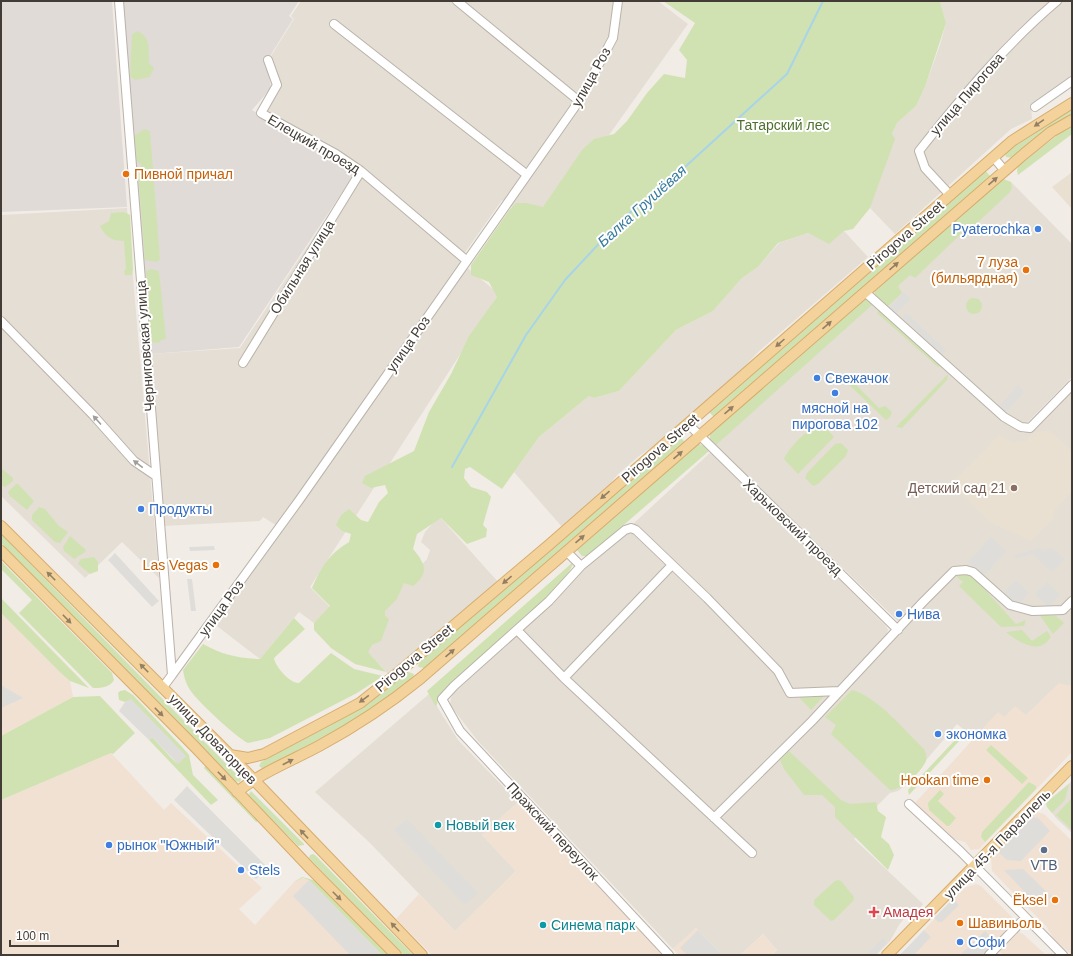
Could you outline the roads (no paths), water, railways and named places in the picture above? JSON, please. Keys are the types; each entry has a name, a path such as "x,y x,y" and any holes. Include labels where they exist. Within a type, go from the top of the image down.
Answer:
{"main road":[{"name":"Pirogova Street","path":"230,755 248,758 264,754 360,703 408,664 688,424 950,195 1025,132 1072,103"},
{"name":"Pirogova Street","path":"237,792 253,779 319,746 360,723 391,702 421,678 1005,171 1051,132 1072,120"},
{"name":"улица Доваторцев","path":"1,526 230,755 422,955"},
{"name":"улица Доваторцев","path":"1,551 396,955"},
{"path":"408,664 421,678"},
{"name":"улица 45-я Параллель","path":"887,955 1072,766"}],"street":[{"name":"Черниговская улица","path":"119,1 172,675"},
{"path":"458,1 579,101"},
{"name":"улица Роз","path":"172,675 300,499 526,174 579,101 612,38 618,1"},
{"name":"улица Пирогова","path":"950,195 925,168 919,151 954,107 1002,53 1057,1"},
{"path":"334,24 526,174"},
{"name":"Елецкий проезд","path":"268,60 277,85 261,113 336,154 361,171 466,260"},
{"path":"1035,107 1072,81"},
{"path":"994,158 1005,171"},
{"name":"Обильная улица","path":"243,363 361,171"},
{"path":"865,292 1004,417 1021,427 1030,428 1072,385"},
{"path":"1,321 93,415 134,461 156,476"},
{"name":"Харьковский проезд","path":"688,424 898,630"},
{"path":"752,853 564,678 517,630 549,601 580,566 625,530 630,528 636,530 707,598 778,671 790,693 840,691"},
{"path":"566,551 580,566"},
{"path":"564,678 672,565"},
{"path":"714,818 757,777 923,602 954,572 966,570 973,572 1010,605 1032,611 1063,610 1072,601"},
{"name":"Пражский переулок","path":"517,630 445,694 442,699 443,703 460,730 669,955"},
{"path":"163,687 172,675"},
{"path":"909,804 975,866 1063,955"},
{"path":"989,955 1025,918"}],"waterway":[{"name":"Балка Грушёвая","path":"452,467 526,335 565,280 621,220 674,177 787,74 823,1"}],"place":[{"name":"Пивной причал","path":"126,174"},
{"name":"Pyaterochka","path":"1038,229"},
{"name":"7 луза (бильярдная)","path":"1026,270"},
{"name":"Свежачок","path":"817,378"},
{"name":"мясной на пирогова 102","path":"835,393"},
{"name":"Детский сад 21","path":"1014,488"},
{"name":"Продукты","path":"141,509"},
{"name":"Las Vegas","path":"216,565"},
{"name":"Нива","path":"899,614"},
{"name":"экономка","path":"938,734"},
{"name":"Hookan time","path":"987,780"},
{"name":"Новый век","path":"438,825"},
{"name":"рынок \"Южный\"","path":"109,845"},
{"name":"VTB","path":"1044,850"},
{"name":"Stels","path":"241,870"},
{"name":"Ёksel","path":"1055,900"},
{"name":"Амадея","path":"874,912"},
{"name":"Шавиньоль","path":"960,923"},
{"name":"Синема парк","path":"543,925"},
{"name":"Софи","path":"960,942"}],"park label":[{"name":"Татарский лес","path":"783,125"}]}
